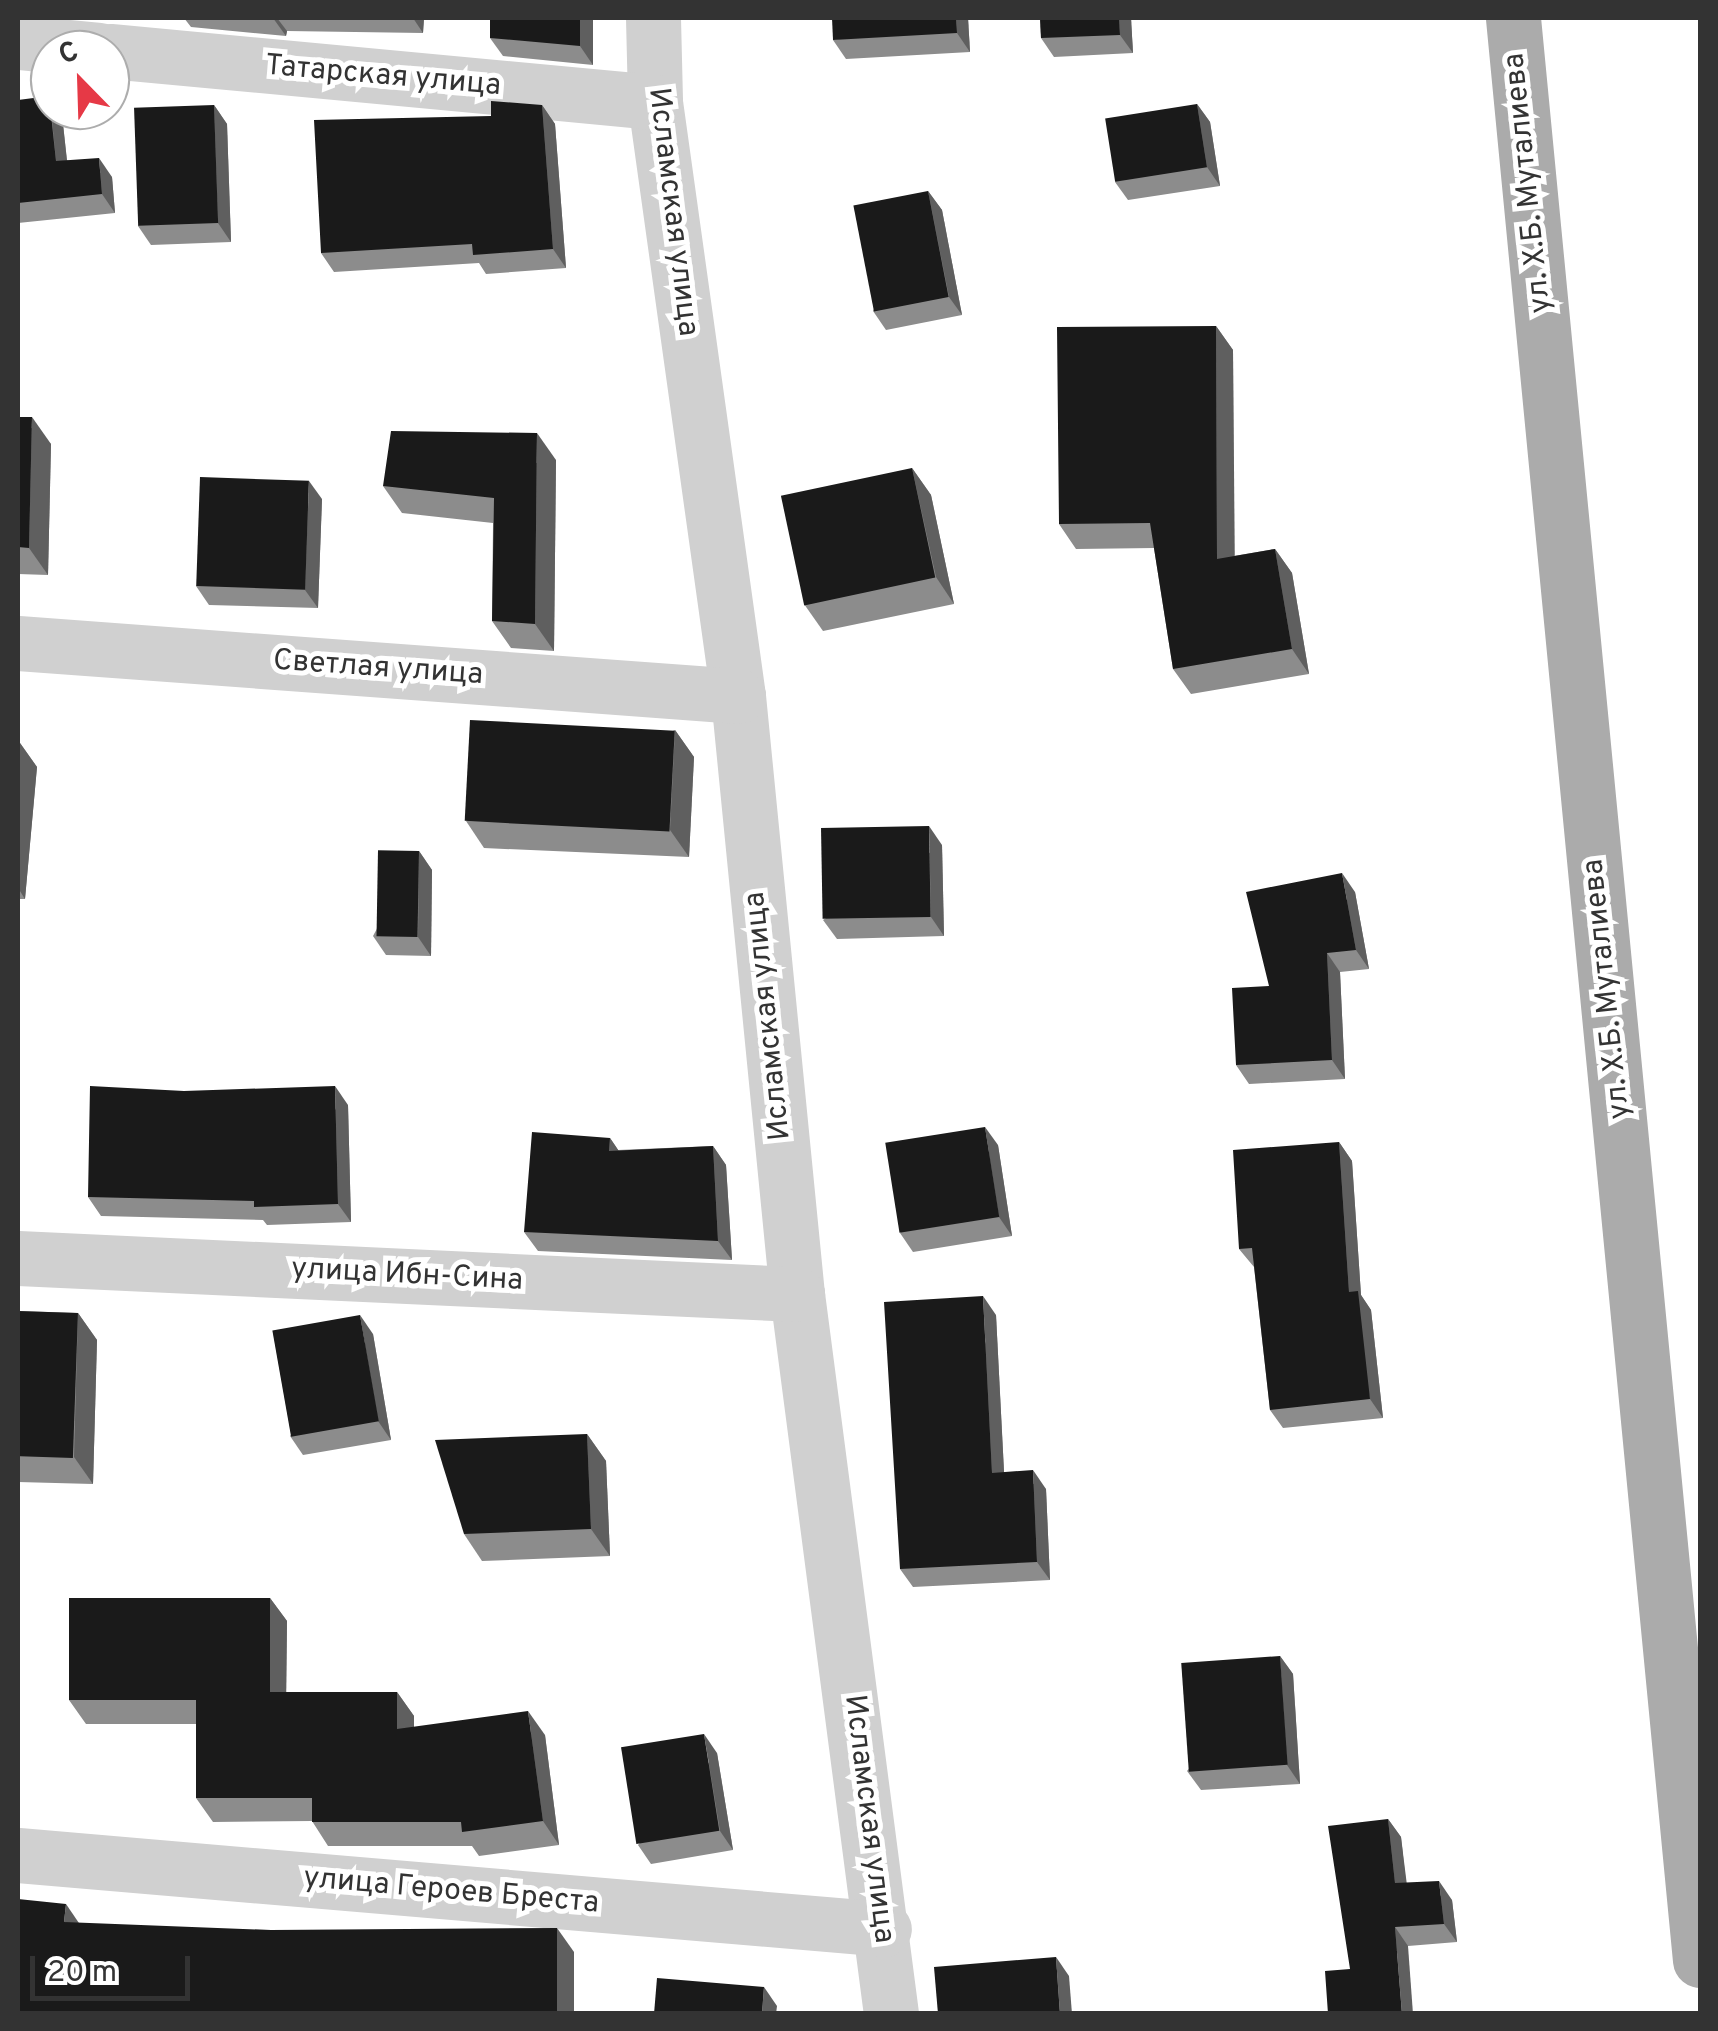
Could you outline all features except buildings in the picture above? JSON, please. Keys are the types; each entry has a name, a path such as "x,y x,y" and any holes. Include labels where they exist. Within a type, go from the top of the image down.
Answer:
{"main road":[{"name":"ул. Х.Б. Муталиева","path":"1512,18 1700,1960"}],"street":[{"name":"Исламская улица","path":"652,18 655,102 738,696 797,1294 884,1929 891,2014"},
{"name":"Татарская улица","path":"130,53 655,102"},
{"name":"Светлая улица","path":"18,643 738,696"},
{"name":"улица Ибн-Сина","path":"18,1258 797,1294"},
{"name":"улица Героев Бреста","path":"18,1855 884,1929"}]}
